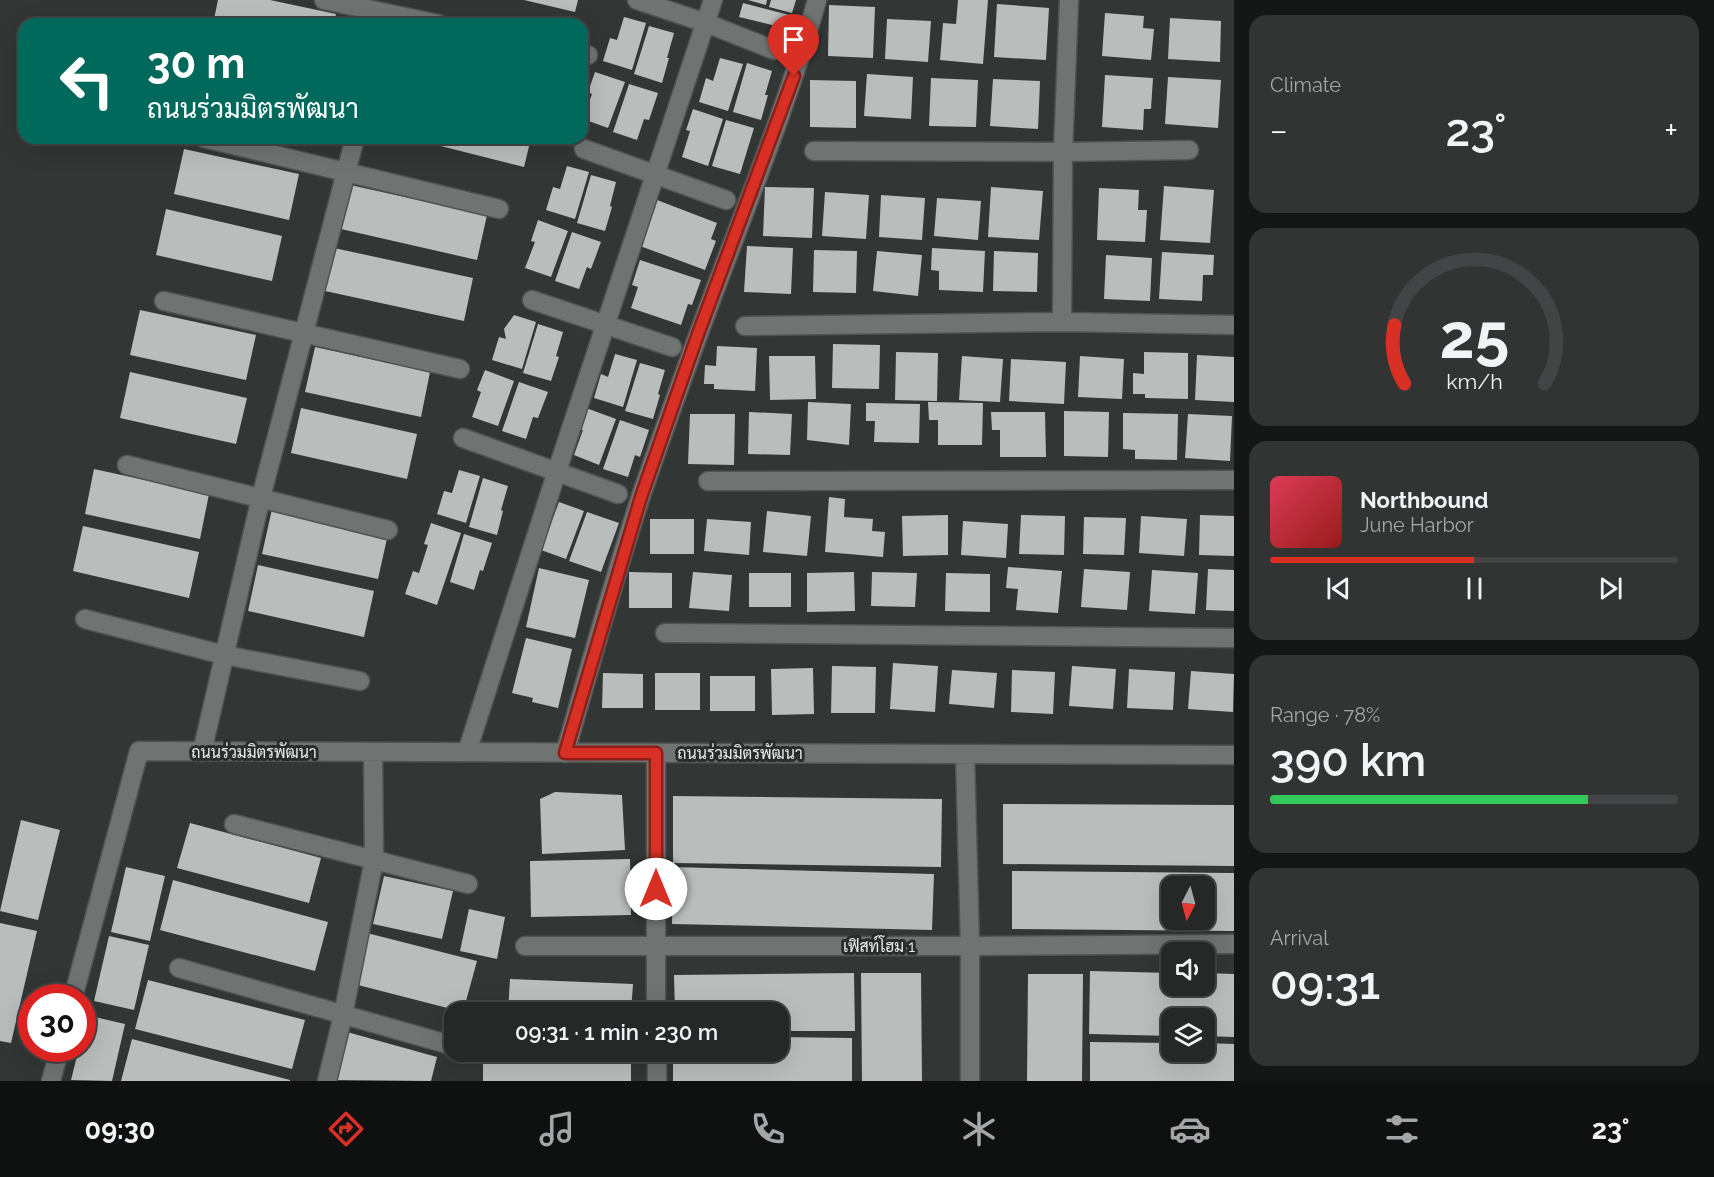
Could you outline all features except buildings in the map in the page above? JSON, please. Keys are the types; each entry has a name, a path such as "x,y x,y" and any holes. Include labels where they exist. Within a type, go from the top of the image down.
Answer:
{"street":[{"path":"324,0 413,18"},
{"path":"637,0 706,23 774,50"},
{"path":"467,752 557,471 713,0"},
{"path":"565,753 641,497 698,334 801,57 817,0"},
{"path":"1062,322 1063,152 1069,0"},
{"path":"229,144 499,209"},
{"path":"202,752 261,497 353,144"},
{"path":"584,149 726,200"},
{"path":"814,151 1189,150"},
{"path":"532,300 672,347"},
{"path":"164,301 460,369"},
{"path":"746,326 1062,322 1234,325"},
{"path":"463,438 618,494"},
{"path":"127,465 388,530"},
{"path":"708,482 1234,480"},
{"path":"85,619 224,655 360,681"},
{"path":"665,633 1234,638"},
{"name":"ถนนร่วมมิตรพัฒนา","path":"77,984 139,751 1234,755"},
{"path":"327,1081 343,1015 374,860 373,752"},
{"path":"656,753 656,1002"},
{"path":"965,754 970,946 970,1081"},
{"path":"234,824 468,884"},
{"name":"เฟิสท์โฮม 1","path":"525,946 1234,944"},
{"path":"179,968 444,1043"},
{"path":"51,1081 56,1062"},
{"path":"657,1062 657,1081"}],"route":[{"path":"656,889 656,753 565,753 641,497 698,334 794,76"}]}
